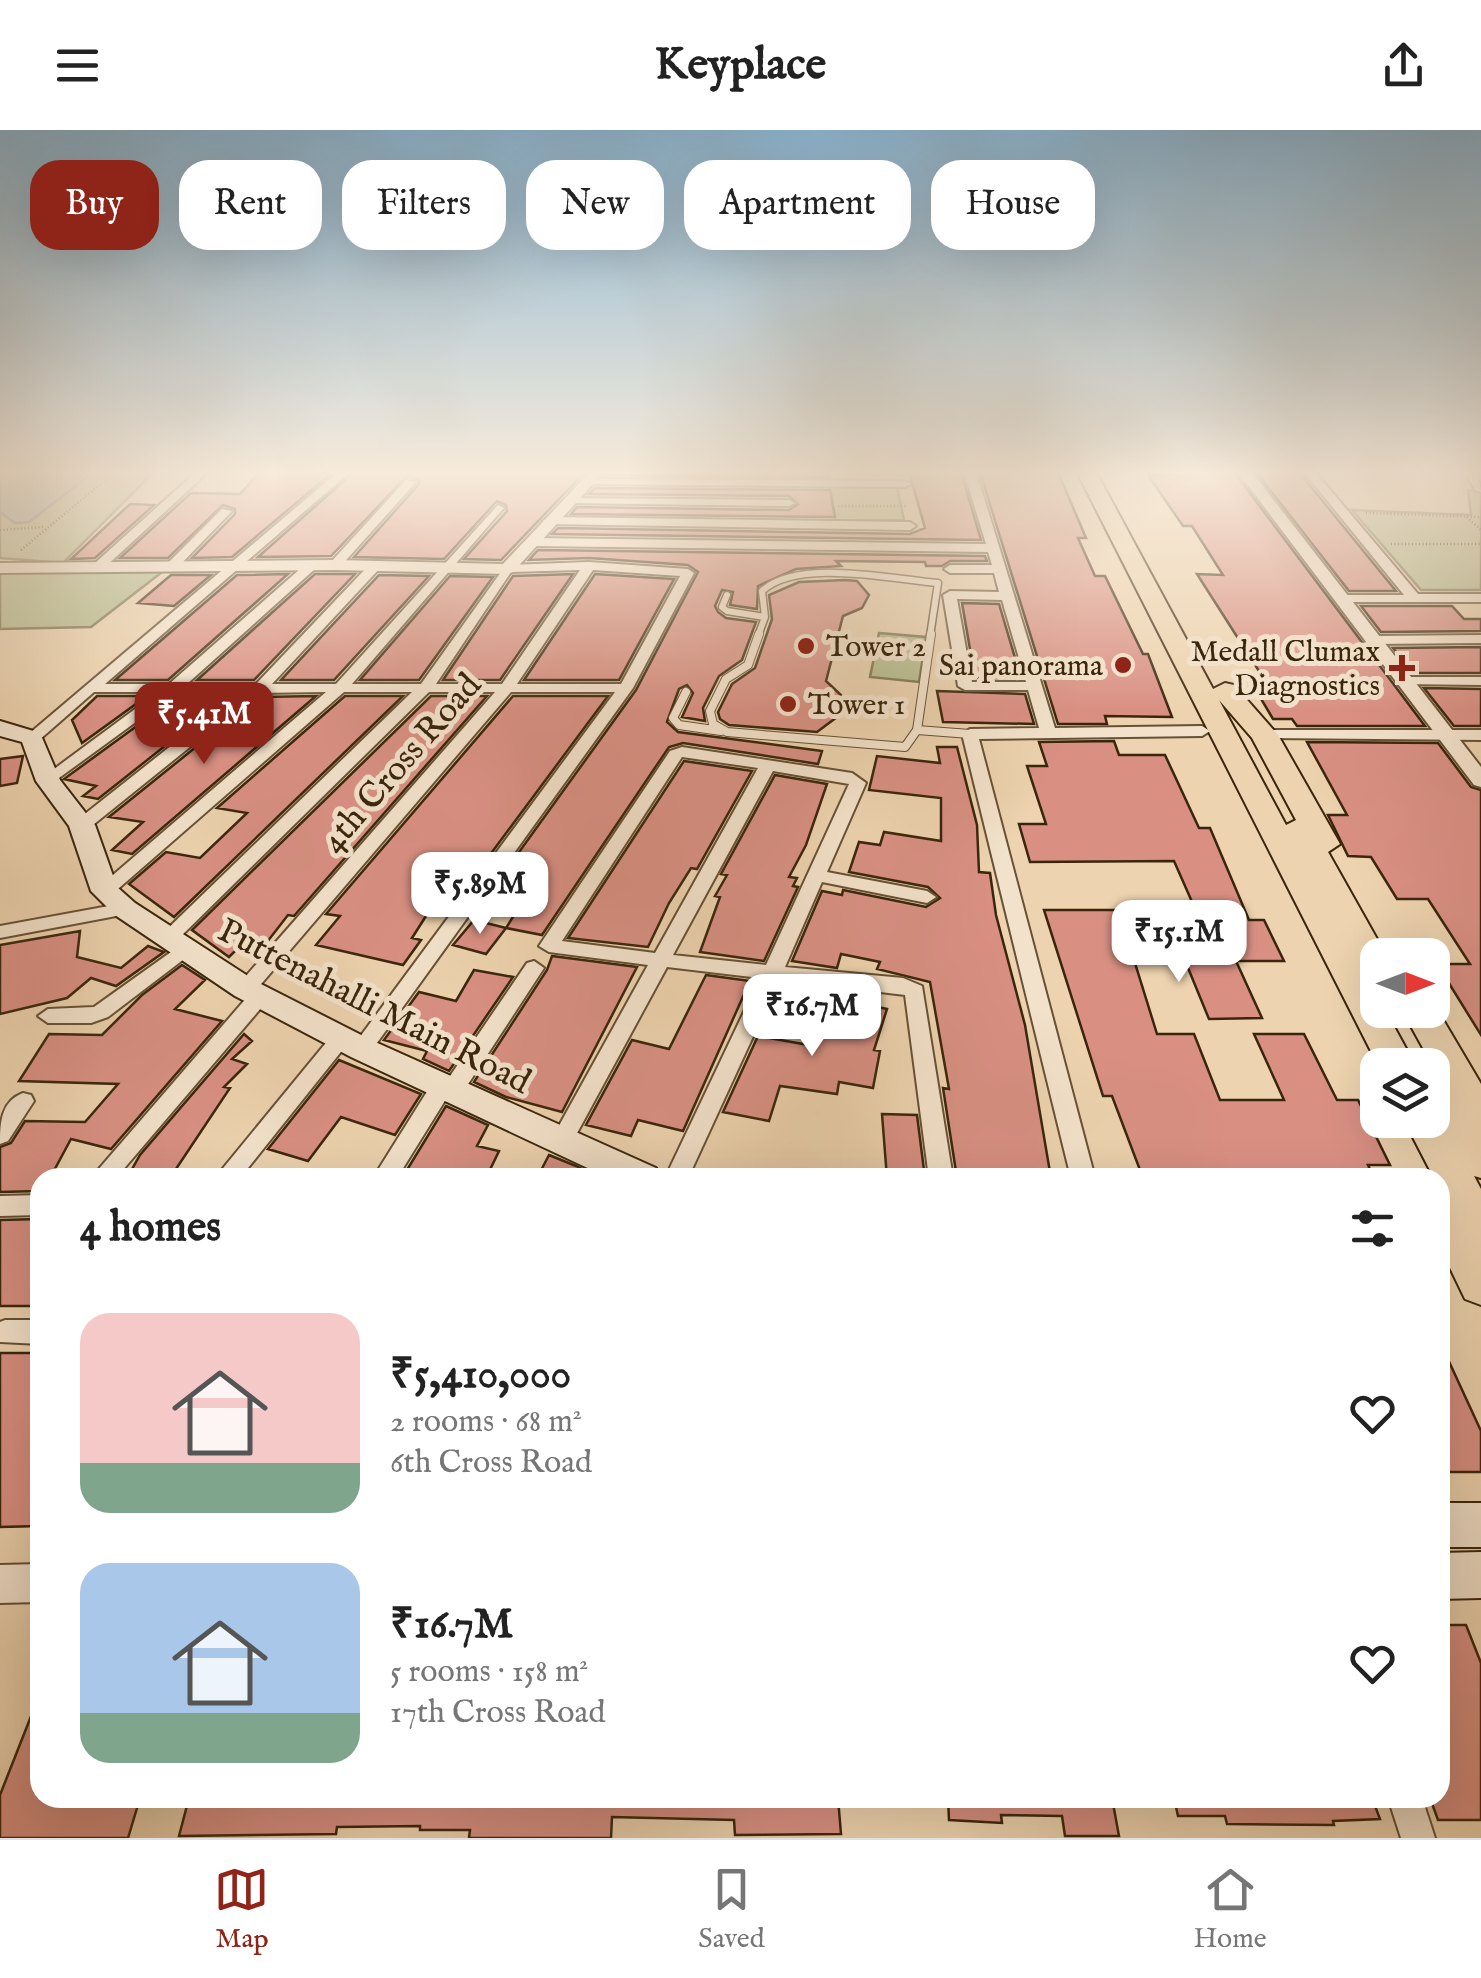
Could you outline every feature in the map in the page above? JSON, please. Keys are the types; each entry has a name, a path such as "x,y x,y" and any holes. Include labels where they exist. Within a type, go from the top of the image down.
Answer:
{"highway":[{"path":"1129,552 1387,1048"},
{"path":"1148,552 1360,939"},
{"path":"1190,669 1202,732 1362,1048"},
{"path":"1225,691 1264,736 1378,938"},
{"path":"1430,1028 1481,1118"},
{"path":"1450,1106 1481,1162"},
{"path":"1407,1138 1421,1168"},
{"path":"1433,1138 1449,1168"},
{"path":"1450,1170 1481,1230"},
{"path":"1450,1224 1481,1286"}],"main road":[{"path":"0,728 32,738 48,781 82,825 115,900"},
{"name":"Puttenahalli Main Road","path":"115,900 253,992 446,1090 621,1168"},
{"path":"1450,1525 1481,1526"},
{"path":"1450,1576 1481,1575"}],"street":[{"path":"98,567 115,552"},
{"path":"172,566 186,552"},
{"path":"32,738 253,552"},
{"path":"335,565 347,552"},
{"path":"0,932 115,900 339,689 458,552"},
{"path":"48,1016 91,1016 101,1012 177,943 426,688 508,569 525,552"},
{"path":"993,552 1048,732"},
{"path":"1306,552 1481,781"},
{"path":"1376,552 1414,598"},
{"path":"48,781 172,689 312,565"},
{"path":"82,825 256,689 376,565"},
{"path":"2,568 589,566 688,573 626,688 352,1044 235,1168"},
{"name":"4th Cross Road","path":"110,1168 505,690 589,566"},
{"path":"950,568 998,568"},
{"path":"1006,596 950,595 965,686 1034,686"},
{"path":"1342,599 1480,599"},
{"path":"1373,640 1481,639"},
{"path":"1404,681 1481,681"},
{"path":"94,688 626,688"},
{"path":"1080,1168 970,734 1202,732"},
{"path":"1264,736 1481,735"},
{"path":"681,1168 772,972 858,783 676,754 549,946 660,961 772,972 904,986 915,991 940,1168"},
{"path":"561,1142 766,766"},
{"path":"816,876 927,897"},
{"path":"391,1168 534,968"},
{"path":"0,1135 23,1100"},
{"path":"0,1206 30,1205"},
{"path":"2,1332 30,1332"},
{"path":"0,1584 30,1583"},
{"path":"1408,1808 1418,1838"}],"lane":[{"path":"686,692 673,718 679,725 727,732 904,746 913,741 917,730 938,583 793,572 774,579 762,592 765,617 748,665 726,680 710,711 713,724 727,732"},
{"path":"727,595 722,607 727,611 765,617"},
{"path":"917,730 970,734"}],"path":[{"path":"1393,552 1398,558"}],"green space":[{"path":"0,552 74,552 63,563 0,558"},
{"path":"1388,552 1481,552 1481,590 1421,590"},
{"path":"166,569 91,627 0,629 0,573"},
{"path":"879,633 926,637 919,682 870,677"}],"building":[{"path":"79,552 102,552 95,558 71,559"},
{"path":"127,552 175,552 168,558 120,558"},
{"path":"198,552 238,552 232,557 192,558"},
{"path":"264,552 335,552 331,556 258,557"},
{"path":"359,552 451,552 444,559 354,557"},
{"path":"471,552 509,552 501,560 464,559"},
{"path":"536,552 665,552 985,556 987,561 950,561 942,566 926,566 925,562 836,561 841,566 796,569 758,586 757,609 730,605 733,592 722,590 715,606 718,612 726,618 756,622 742,660 719,676 703,708 705,721 682,717 693,693 687,685 679,689 667,722 678,732 822,751 818,764 683,743 669,747 542,935 506,928 529,891 496,884 636,690 698,572 688,565 589,558 529,560"},
{"path":"1005,552 1084,552 1095,576 1105,576 1143,654 1148,654 1172,717 1105,716 1107,724 1058,724"},
{"path":"1208,552 1294,552 1425,726 1297,726 1292,719 1273,719 1251,682 1266,682 1197,574 1223,575"},
{"path":"1318,552 1364,552 1396,591 1349,591"},
{"path":"288,574 168,680 115,680 237,575"},
{"path":"315,574 355,574 254,680 197,680"},
{"path":"573,574 500,680 443,680 513,576"},
{"path":"595,574 674,579 619,680 524,680"},
{"path":"171,575 211,575 174,606 138,603"},
{"path":"379,575 429,576 334,680 281,680"},
{"path":"450,576 493,577 419,680 360,680"},
{"path":"857,581 869,595 862,608 843,616 826,681 841,695 841,714 817,732 729,725 720,719 718,712 732,684 755,668 772,619 769,595 799,582"},
{"path":"962,603 999,604 1021,678 975,678"},
{"path":"1361,606 1452,606 1464,619 1481,619 1481,631 1381,632"},
{"path":"1481,647 1481,673 1413,673 1393,648"},
{"path":"1424,688 1481,689 1481,726 1454,726"},
{"path":"937,691 1025,694 1034,724 943,722"},
{"path":"97,696 147,696 82,743 72,720"},
{"path":"178,696 228,696 98,799 83,796 96,786 64,779"},
{"path":"316,696 132,854 112,850 143,822 109,817 258,697"},
{"path":"345,696 403,696 174,917 129,884 166,852 200,858 247,813 217,808"},
{"path":"431,696 487,696 294,916 288,915 257,955 235,951 229,957 192,930"},
{"path":"513,696 608,696 472,879 461,877 455,885 447,883 412,938 421,940 403,965 316,945 340,916 326,914"},
{"path":"1114,741 1119,755 1165,755 1199,828 1210,828 1249,920 1264,920 1284,961 1236,961 1262,1018 1209,1019 1186,963 1135,963 1157,1034 1194,1034 1220,1100 1284,1100 1254,1034 1304,1034 1337,1100 1358,1100 1360,1138 1377,1138 1390,1165 1139,1168 1112,1096 1103,1096 1044,910 1155,910 1159,920 1200,920 1174,861 1030,862 1019,824 1046,824 1027,766 1047,766 1039,742"},
{"path":"1307,742 1438,743 1471,787 1481,790 1481,1035 1450,985 1450,964 1470,964 1428,899 1397,899 1371,857 1348,856 1328,815 1347,815"},
{"path":"937,747 957,747 977,825 979,872 990,873 996,915 1025,1025 1049,1168 955,1168 943,1088 949,1089 930,982 877,969 880,962 841,954 837,968 792,961 822,891 842,895 843,890 926,907 940,898 928,887 849,872 859,842 880,845 884,832 941,841 941,798 869,790 877,756 940,763"},
{"path":"23,756 17,783 0,786 0,759"},
{"path":"684,761 752,771 697,869 691,868 669,903 648,947 568,938"},
{"path":"775,775 827,784 806,845 789,877 797,878 793,886 798,887 764,961 700,952 720,897 715,896 727,875 721,874"},
{"path":"474,920 506,928 486,954 453,945"},
{"path":"80,931 77,957 121,968 148,946 164,952 116,986 91,978 67,998 0,1014 0,945"},
{"path":"552,956 637,967 562,1112 506,1097 474,1082 547,970"},
{"path":"182,965 205,980 175,1009 222,1021 111,1149 71,1139 55,1168 30,1168 30,1191 0,1192 0,1147 11,1143 25,1121 85,1122 118,1084 19,1081 49,1034 102,1035 142,995"},
{"path":"474,970 513,977 449,1071 423,1059 427,1051 384,1040 419,992 456,1001"},
{"path":"706,975 750,981 683,1131 638,1120 631,1136 586,1125 632,1040 669,1049"},
{"path":"827,996 887,1009 874,1050 880,1051 873,1088 839,1082 837,1094 780,1086 769,1121 723,1112 758,1036 809,1045"},
{"path":"244,1034 252,1041 232,1059 247,1064 224,1087 230,1088 177,1168 133,1168"},
{"path":"339,1060 421,1094 395,1135 341,1117 308,1161 268,1149"},
{"path":"446,1106 488,1125 477,1146 499,1151 491,1168 408,1168"},
{"path":"882,1114 917,1115 924,1168 886,1168"},
{"path":"549,1155 580,1168 542,1168"},
{"path":"30,1219 30,1306 0,1306 0,1220"},
{"path":"0,1353 30,1353 30,1526 0,1527"},
{"path":"1450,1364 1481,1431 1481,1472 1450,1472"},
{"path":"1450,1625 1466,1625 1481,1663 1481,1820 1438,1820 1434,1808 1450,1808"},
{"path":"30,1719 30,1808 137,1808 128,1838 0,1838 0,1795"},
{"path":"186,1808 839,1808 841,1834 735,1835 734,1820 612,1817 611,1838 469,1838 470,1830 420,1830 420,1826 337,1827 336,1834 179,1836"},
{"path":"948,1808 1114,1808 1119,1836 1065,1836 1062,1816 1001,1815 1002,1823 949,1820"},
{"path":"1176,1808 1376,1808 1380,1819 1333,1821 1334,1825 1227,1824 1225,1816 1178,1816"}],"place":[{"name":"Tower 2","path":"806,646"},
{"name":"Sai panorama","path":"1123,665"},
{"name":"Medall Clumax Diagnostics","path":"1402,668"},
{"name":"Tower 1","path":"788,704"}]}
